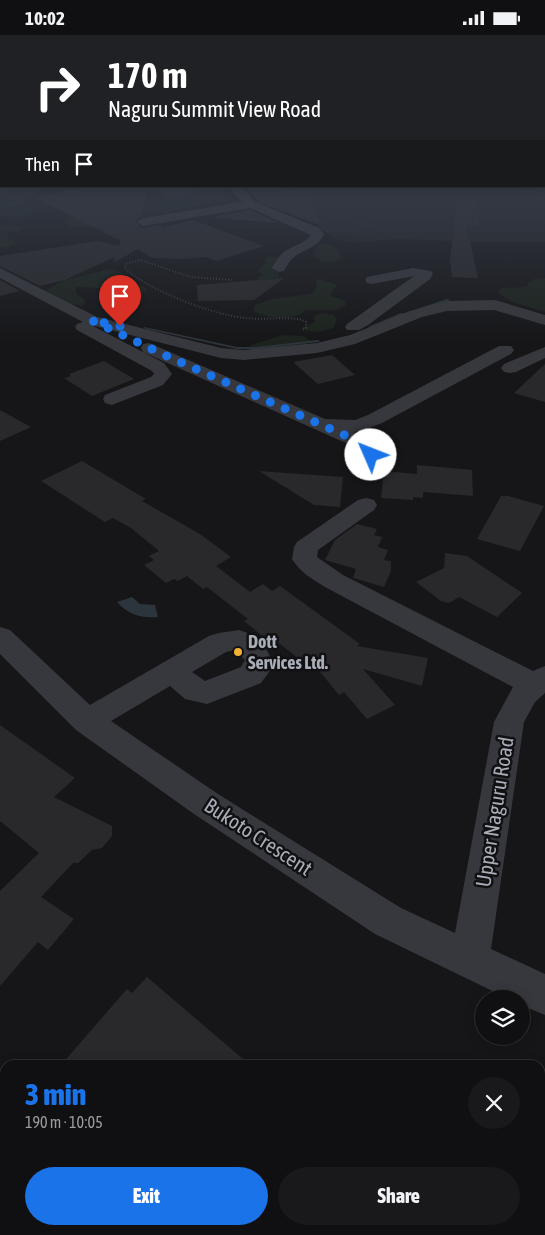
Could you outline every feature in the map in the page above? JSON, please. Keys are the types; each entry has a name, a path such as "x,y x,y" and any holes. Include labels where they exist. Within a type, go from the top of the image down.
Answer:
{"street":[{"path":"279,268 286,256 317,237 318,234 314,230"},
{"path":"317,349 371,317 426,274 413,272 372,280"},
{"path":"1,273 91,320 169,357 369,446 371,455"},
{"path":"38,293 42,305 158,367 163,374 157,381 112,399"},
{"path":"91,320 222,353 244,355 317,349 355,339 416,314 447,306 495,305 545,320"},
{"path":"321,424 357,426 505,350"},
{"path":"510,368 545,352"},
{"path":"366,505 306,547 304,559 316,570 334,581 540,681"},
{"name":"Bukoto Crescent","path":"0,637 87,721 206,804 388,921 545,995"},
{"path":"87,721 172,671"},
{"name":"Upper Naguru Road","path":"470,960 509,722 524,694 540,681"}],"path":[{"path":"232,280 191,277 140,261 126,264 125,267 127,272 141,282 214,311 240,318 292,318 306,322 306,327 297,333"}],"shaded area":[{"path":"0,230 21,230 9,232 7,237 16,242 14,244 9,247 0,247"},
{"path":"321,230 545,230 545,242 398,239 357,242 334,238"},
{"path":"339,232 361,235 373,241 346,241 331,237 329,233"},
{"path":"327,244 339,250 339,255 343,258 327,262 319,260 313,254 316,252 315,248 319,245"},
{"path":"270,256 282,258 276,269 279,272 278,278 256,279 263,275 258,270 266,263 264,259"},
{"path":"111,269 123,273 125,279 123,282 143,286 147,290 136,297 131,297 105,289 76,287 76,293 86,301 83,306 61,302 46,290 65,280"},
{"path":"545,278 545,312 510,301 498,293 501,288 527,287 528,283 534,279"},
{"path":"320,279 337,285 330,296 344,300 346,305 336,310 306,310 295,316 280,318 266,316 253,311 255,305 272,299 311,294 317,287 316,280"},
{"path":"322,313 333,315 337,319 334,327 318,332 301,328 315,322 314,316"},
{"path":"283,335 303,336 310,340 303,347 261,351 250,349 251,345"},
{"path":"132,597 140,604 155,605 158,617 135,615 117,602"}],"building":[{"path":"99,230 220,230 264,246 216,261 206,257 183,259 152,258 138,249 113,263 115,257 65,280 40,286 0,266 0,256 98,241 119,246 121,241"},
{"path":"453,230 467,230 478,278 452,277 450,260"},
{"path":"284,278 254,300 198,301 197,285"},
{"path":"0,280 20,291 0,296"},
{"path":"332,355 355,375 318,384 293,362"},
{"path":"104,361 134,379 92,396 64,378 71,376 69,374"},
{"path":"545,364 545,402 514,393"},
{"path":"0,410 31,427 0,441"},
{"path":"82,461 146,499 142,501 200,534 231,557 216,566 250,592 263,584 272,591 280,586 360,644 357,646 428,658 422,686 363,669 395,705 367,719 344,692 339,695 308,657 302,661 276,641 271,643 244,621 248,619 207,587 203,589 187,576 178,581 174,579 166,583 144,565 154,560 149,556 159,551 131,528 113,518 105,522 41,481"},
{"path":"417,465 472,470 473,496 423,492 423,498 413,497 413,500 381,498 384,471 417,474"},
{"path":"259,471 343,477 340,507 314,505"},
{"path":"501,496 508,496 544,506 520,551 477,539"},
{"path":"357,524 377,529 374,535 382,537 378,547 388,550 384,560 391,561 391,571 384,587 353,578 356,569 325,560 335,540"},
{"path":"445,553 467,556 522,593 497,617 459,597 449,603 441,601 416,582 444,568"},
{"path":"0,725 75,778 54,797 112,826 112,836 102,848 92,850 78,863 73,863 41,897 74,919 48,950 38,942 0,986 0,891 39,853 0,821"},
{"path":"147,977 244,1060 65,1060 127,989 132,993"}],"waterway":[{"path":"419,309 448,300"},
{"path":"370,327 403,314"},
{"path":"146,328 237,348 256,348 318,341"}],"place":[{"name":"Dott Services Ltd.","path":"238,652"}],"route":[{"path":"120,326 91,320 169,357 369,446 371,455"}]}
